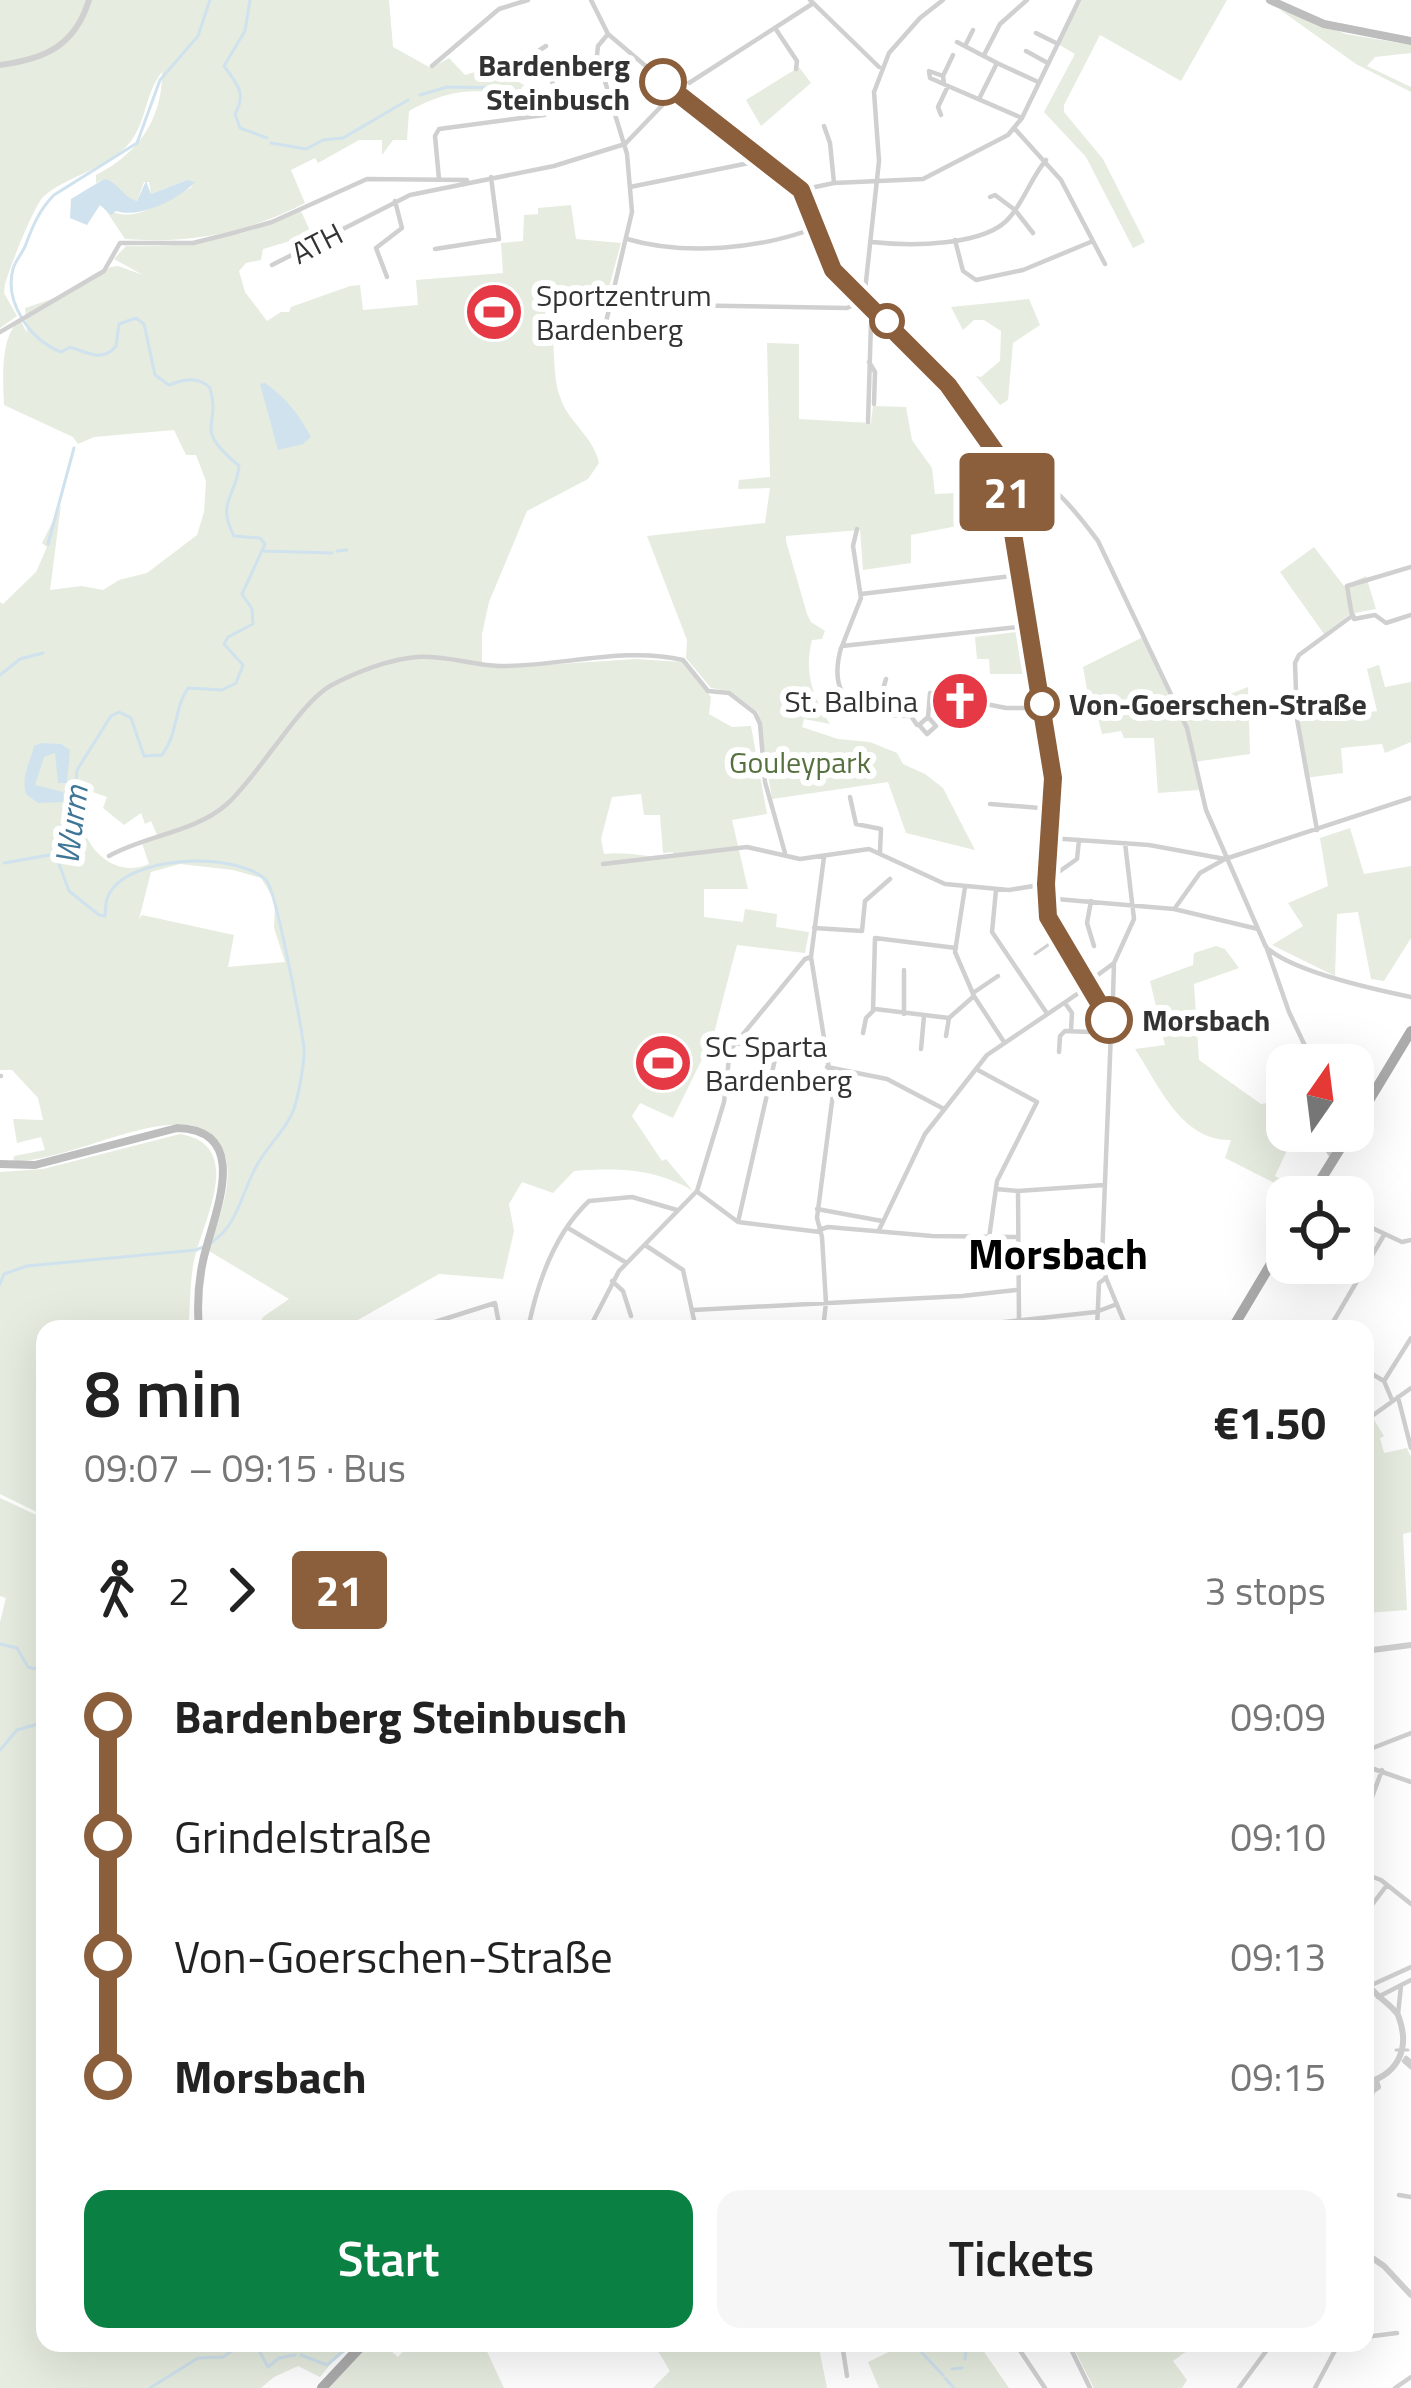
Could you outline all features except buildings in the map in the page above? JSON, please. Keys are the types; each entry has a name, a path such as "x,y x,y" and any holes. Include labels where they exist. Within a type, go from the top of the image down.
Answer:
{"main road":[{"path":"1270,0 1345,30 1411,41"},
{"path":"1374,1092 1411,1031"},
{"path":"0,1164 26,1167 166,1130 198,1131 218,1150 224,1173 203,1258 200,1320"},
{"path":"1323,1176 1338,1152"},
{"path":"1237,1320 1266,1272"},
{"path":"322,2388 356,2352"}],"street":[{"path":"0,65 58,49 76,30 88,0"},
{"path":"491,0 500,8"},
{"path":"432,66 500,8 528,0"},
{"path":"591,0 608,34 801,190 833,270 950,387 995,449 1004,471 1053,778 1048,917 1091,982 1111,1032"},
{"path":"864,300 879,151 873,101 881,68 909,29 943,0"},
{"path":"983,55 1000,24 1027,0"},
{"path":"801,190 834,183 923,179 1016,129 1078,0"},
{"path":"0,332 104,271 119,243 193,243 272,222 362,180 472,181 576,161 625,144 675,92 811,2 881,68"},
{"path":"775,28 797,61 796,69"},
{"path":"974,30 959,44 1037,81"},
{"path":"1036,33 1056,43"},
{"path":"606,322 632,212 625,144 597,55 608,34"},
{"path":"521,62 546,46"},
{"path":"535,51 566,107"},
{"path":"1027,51 1046,62"},
{"path":"941,115 938,107 953,55"},
{"path":"979,99 997,63"},
{"path":"945,82 1022,118"},
{"path":"439,179 439,129 535,117 608,92"},
{"path":"824,126 834,183"},
{"path":"1016,129 1072,197 1105,265"},
{"path":"630,187 759,160"},
{"path":"872,242 955,240 996,229 1015,210 1046,160"},
{"path":"435,250 500,238 491,177"},
{"name":"ATH","path":"272,265 395,201 472,181"},
{"path":"990,197 995,195 1015,210 1033,233"},
{"path":"387,278 376,248 401,230 395,201"},
{"path":"627,239 660,248 747,244 815,228"},
{"path":"955,240 963,272 976,280 1023,270 1093,241"},
{"path":"609,304 847,308 864,300"},
{"path":"868,422 871,322 878,312"},
{"path":"869,362 875,372 874,404"},
{"path":"1004,471 1016,469 1043,483 1098,541 1186,728 1206,810 1304,1044"},
{"path":"857,529 853,546 862,594 842,646 837,672 841,689 852,704 874,715 910,716 927,717 935,722 934,730 927,734 910,716"},
{"path":"1411,567 1347,586 1354,620 1375,615 1385,623 1411,615"},
{"path":"862,594 1020,574"},
{"path":"1317,830 1300,738 1295,663 1353,614"},
{"path":"842,646 1028,626"},
{"path":"110,856 205,819 226,805 311,702 330,686 414,657 501,666 651,656 683,660 708,692 729,693 755,712 765,782 784,854"},
{"path":"874,715 886,679"},
{"path":"927,717 930,693 969,692 986,704 1006,708 1024,708 1041,698"},
{"path":"920,729 920,721 927,717"},
{"path":"850,797 854,822 881,830 880,852"},
{"path":"1174,909 1200,873 1225,859 1411,798"},
{"path":"990,804 1052,809"},
{"path":"1050,838 1125,843 1225,859"},
{"path":"1060,871 1076,859 1079,840"},
{"path":"879,1230 912,1156 976,1070 1004,1042 1065,1004 1115,961 1131,933 1134,905 1125,843"},
{"path":"603,864 747,847 800,859 868,849 934,881 996,890 1046,884"},
{"path":"824,857 812,957 833,1094"},
{"path":"814,928 864,929 866,901 890,878"},
{"path":"965,887 956,948 974,994 1004,1042"},
{"path":"996,890 992,932 1048,1014"},
{"path":"1056,899 1174,909 1258,929"},
{"path":"1091,901 1087,923 1094,946"},
{"path":"1035,954 1059,937"},
{"path":"862,1033 873,1009 874,938 956,948"},
{"path":"1266,946 1336,979 1411,997"},
{"path":"594,1320 626,1263 697,1191 724,1102 727,1060 735,1042 805,959 812,957"},
{"path":"1115,961 1102,1257 1123,1320"},
{"path":"904,970 904,1014"},
{"path":"946,1036 949,1018 998,976"},
{"path":"1065,1004 1072,1013 1071,1030"},
{"path":"873,1009 949,1018"},
{"path":"921,1049 924,1016"},
{"path":"1059,1052 1060,1036 1071,1030 1090,1032"},
{"path":"735,1042 776,1055 824,1045"},
{"path":"738,1222 776,1055"},
{"path":"827,1067 904,1086 944,1109"},
{"path":"824,1320 817,1209 838,1068"},
{"path":"976,1070 1037,1102 996,1189 989,1238"},
{"path":"1328,1152 1334,1159"},
{"path":"996,1189 1104,1185"},
{"path":"697,1191 738,1222 819,1231 828,1227 1016,1237"},
{"path":"1013,1320 1018,1191"},
{"path":"531,1320 544,1274 582,1208 597,1198 632,1197 679,1211"},
{"path":"817,1209 882,1221"},
{"path":"568,1228 626,1263"},
{"path":"1374,1230 1402,1242 1411,1240"},
{"path":"1334,1320 1384,1235"},
{"path":"645,1245 683,1270 695,1320"},
{"path":"1096,1320 1099,1283 1106,1278"},
{"path":"612,1281 623,1291 631,1316"},
{"path":"694,1310 1016,1290"},
{"path":"441,1320 495,1303 498,1320"},
{"path":"1041,1320 1117,1304"},
{"path":"1384,1382 1411,1338"},
{"path":"1374,1376 1395,1399 1411,1448"},
{"path":"1374,1414 1411,1388"},
{"path":"1374,1650 1411,1645"},
{"path":"1374,1747 1411,1733"},
{"path":"1374,1768 1411,1782"},
{"path":"1374,1791 1382,1769"},
{"path":"1374,1879 1411,1904"},
{"path":"1374,1904 1388,1886"},
{"path":"1374,1984 1411,1967"},
{"path":"1378,1997 1411,1980"},
{"path":"1400,1986 1398,2014 1408,2059"},
{"path":"1374,1993 1398,2014"},
{"path":"1396,2050 1408,2059"},
{"path":"1374,2082 1408,2059"},
{"path":"1399,2195 1411,2197"},
{"path":"1374,2259 1411,2295"},
{"path":"1374,2336 1397,2332"},
{"path":"842,2352 847,2376"},
{"path":"1022,2352 1045,2388"},
{"path":"1072,2352 1090,2388"},
{"path":"1239,2388 1265,2352"},
{"path":"1315,2388 1334,2352"},
{"path":"1395,2388 1411,2377"}],"green space":[{"path":"0,0 389,0 393,47 431,68 449,58 465,75 492,67 524,85 512,100 472,91 434,99 409,111 407,140 393,140 382,155 382,140 359,140 318,163 315,158 291,170 305,203 262,222 195,238 125,239 103,206 136,214 192,187 187,180 151,194 149,182 144,182 137,201 104,179 96,183 96,175 124,157 145,134 158,105 162,72 136,133 122,151 53,189 39,203 5,284 4,293 17,316 0,328"},
{"path":"1081,0 1227,0 1181,81 1100,35 1064,105 1064,112 1103,159 1145,242 1133,248 1086,157 1044,112 1075,54 1058,44"},
{"path":"1279,9 1346,34 1411,45 1411,53 1375,57 1367,66 1411,87 1411,92 1356,64"},
{"path":"799,67 811,83 761,126 746,100"},
{"path":"571,205 576,239 621,243 608,291 550,288 545,313 560,397 599,463 588,479 527,511 489,602 482,665 636,659 682,662 711,697 709,714 732,727 751,726 767,814 732,820 748,889 704,889 704,917 743,922 745,909 777,914 776,927 809,932 805,953 737,945 713,1037 673,1118 640,1103 632,1116 662,1161 666,1159 693,1191 664,1178 621,1170 574,1171 553,1193 522,1182 509,1204 514,1231 503,1279 439,1274 358,1320 262,1320 289,1299 209,1251 228,1170 221,1146 206,1131 193,1126 147,1128 56,1155 13,1162 14,1156 45,1150 41,1137 17,1143 13,1119 43,1120 38,1098 12,1070 0,1070 0,602 36,572 47,547 42,543 61,505 50,590 82,586 103,590 147,573 197,535 206,481 196,455 186,455 174,430 94,437 78,444 73,437 4,405 6,347 20,319 27,333 25,308 70,293 111,267 143,275 114,259 126,246 215,239 301,211 315,242 307,236 263,249 261,260 246,263 239,271 245,292 267,321 350,286 360,285 363,310 418,305 416,280 503,273 501,243 523,241 524,215 538,214 538,208","holes":["87,790 107,797 103,808 124,825 141,813 145,824 151,821 157,835 142,843 149,864 117,866 93,847 83,828 87,819 80,814","641,794 644,815 660,815 663,853 673,852 674,857 604,854 601,839 612,797","180,864 261,878 275,901 274,928 285,962 228,967 234,935 142,915 139,919 151,872"]},
{"path":"1029,299 1040,325 1013,343 1008,400 1000,405 976,376 1000,361 1001,331 984,320 974,320 963,330 951,307"},
{"name":"Gouleypark","path":"767,343 799,344 799,419 871,423 873,406 906,407 912,440 932,468 935,494 955,493 957,526 911,535 911,563 863,570 860,530 786,536 786,541 807,614 825,631 822,639 812,640 809,673 830,724 804,719 802,727 897,753 903,764 943,788 975,850 906,833 888,782 772,799 758,712 729,691 711,688 686,658 687,640 647,536 765,523 770,488 738,489 739,480 770,477"},
{"path":"1314,547 1344,586 1366,576 1376,609 1350,614 1324,634 1280,572"},
{"path":"1023,631 1030,674 990,674 989,659 977,659 975,637"},
{"path":"1143,637 1179,714 1248,687 1250,754 1194,762 1199,790 1158,793 1154,738 1124,738 1121,731 1102,734 1098,718 1092,718 1083,667"},
{"path":"1379,665 1385,687 1411,682 1411,742 1385,753 1382,744 1341,748 1343,773 1305,778 1296,722 1377,711 1367,669"},
{"path":"1350,828 1364,874 1411,866 1411,938 1384,981 1371,979 1358,912 1337,914 1335,976 1272,945 1303,926 1288,903 1328,886 1320,838"},
{"path":"1216,946 1225,949 1239,968 1194,984 1199,1060 1266,1103 1266,1152 1286,1152 1275,1176 1266,1179 1225,1158 1231,1140 1214,1138 1185,1121 1135,1049 1165,1045 1150,981 1193,965 1194,953"},
{"path":"180,1134 199,1140 211,1151 216,1183 194,1262 189,1320 36,1320 36,1512 0,1494 0,1172 43,1169"},
{"path":"1374,1420 1384,1436 1380,1438 1384,1453 1407,1448 1411,1457 1411,1532 1403,1534 1407,1610 1374,1612"},
{"path":"0,1498 36,1515 36,2352 341,2352 320,2377 298,2366 261,2388 0,2388 0,1622 6,1598 0,1596"},
{"path":"362,2352 392,2352 398,2357 402,2352 487,2352 504,2388 329,2388"},
{"path":"658,2352 820,2352 827,2388 653,2388 670,2371"},
{"path":"889,2352 984,2352 1009,2388 879,2388 868,2362"},
{"path":"1076,2352 1186,2352 1173,2361 1187,2380 1182,2388 1094,2388"}],"water":[{"path":"104,179 137,201 146,181 151,194 187,180 195,182 147,210 111,215 100,205 87,225 70,218 71,199"},
{"path":"260,384 285,400 311,437 303,444 278,450"},
{"path":"61,744 70,750 67,783 58,783 55,753 44,757 35,785 63,792 65,802 38,803 26,794 34,746"}],"waterway":[{"name":"Wurm","path":"0,1284 4,1274 27,1266 196,1250 210,1243 229,1225 257,1165 290,1118 301,1080 302,1035 282,931 266,880 231,864 207,861 156,866 117,884 107,899 105,916 69,891 59,864 61,827 73,810 77,770 111,716 119,712 131,718 144,756 162,755 188,688 222,690 236,683 243,665 224,644 253,624 252,609 242,594 265,544 260,538 234,536 229,525 227,507 239,466 212,434 210,388 191,380 169,385 155,375 144,324 136,318 119,324 116,346 106,354 70,347 61,352 39,339 22,318 11,282 14,265 49,200 137,143 160,80 198,36 210,0"},
{"path":"250,0 245,31 224,66 239,89 235,114 240,128 267,138"},
{"path":"420,95 447,87 509,88"},
{"path":"271,143 306,149 323,140 343,138 408,100"},
{"path":"48,544 74,448"},
{"path":"337,551 347,550"},
{"path":"264,551 332,553"},
{"path":"0,675 20,659 43,653"},
{"path":"4,863 61,853"},
{"name":"Wurm","path":"0,1644 17,1648 28,1667 36,1669"},
{"name":"Wurm","path":"0,1750 17,1730 36,1725"},
{"path":"150,2388 198,2358 223,2357 230,2352"},
{"path":"260,2352 268,2367 279,2358 295,2355"},
{"path":"301,2355 327,2365 342,2352"},
{"path":"922,2352 943,2375"},
{"path":"965,2359 966,2352"},
{"path":"952,2369 962,2368"},
{"path":"945,2378 954,2388"}],"bus line":[{"name":"21","path":"663,82 801,190 833,270 948,385 1001,460 1050,748 1048,917 1109,1020"}],"place":[{"name":"Bardenberg Steinbusch","path":"663,82"},
{"name":"Sportzentrum Bardenberg","path":"494,312"},
{"name":"St. Balbina","path":"960,701"},
{"name":"Von-Goerschen-Straße","path":"1042,704"},
{"name":"Morsbach","path":"1109,1020"},
{"name":"SC Sparta Bardenberg","path":"663,1063"}],"district":[{"name":"Morsbach","path":"1058,1253"}]}
